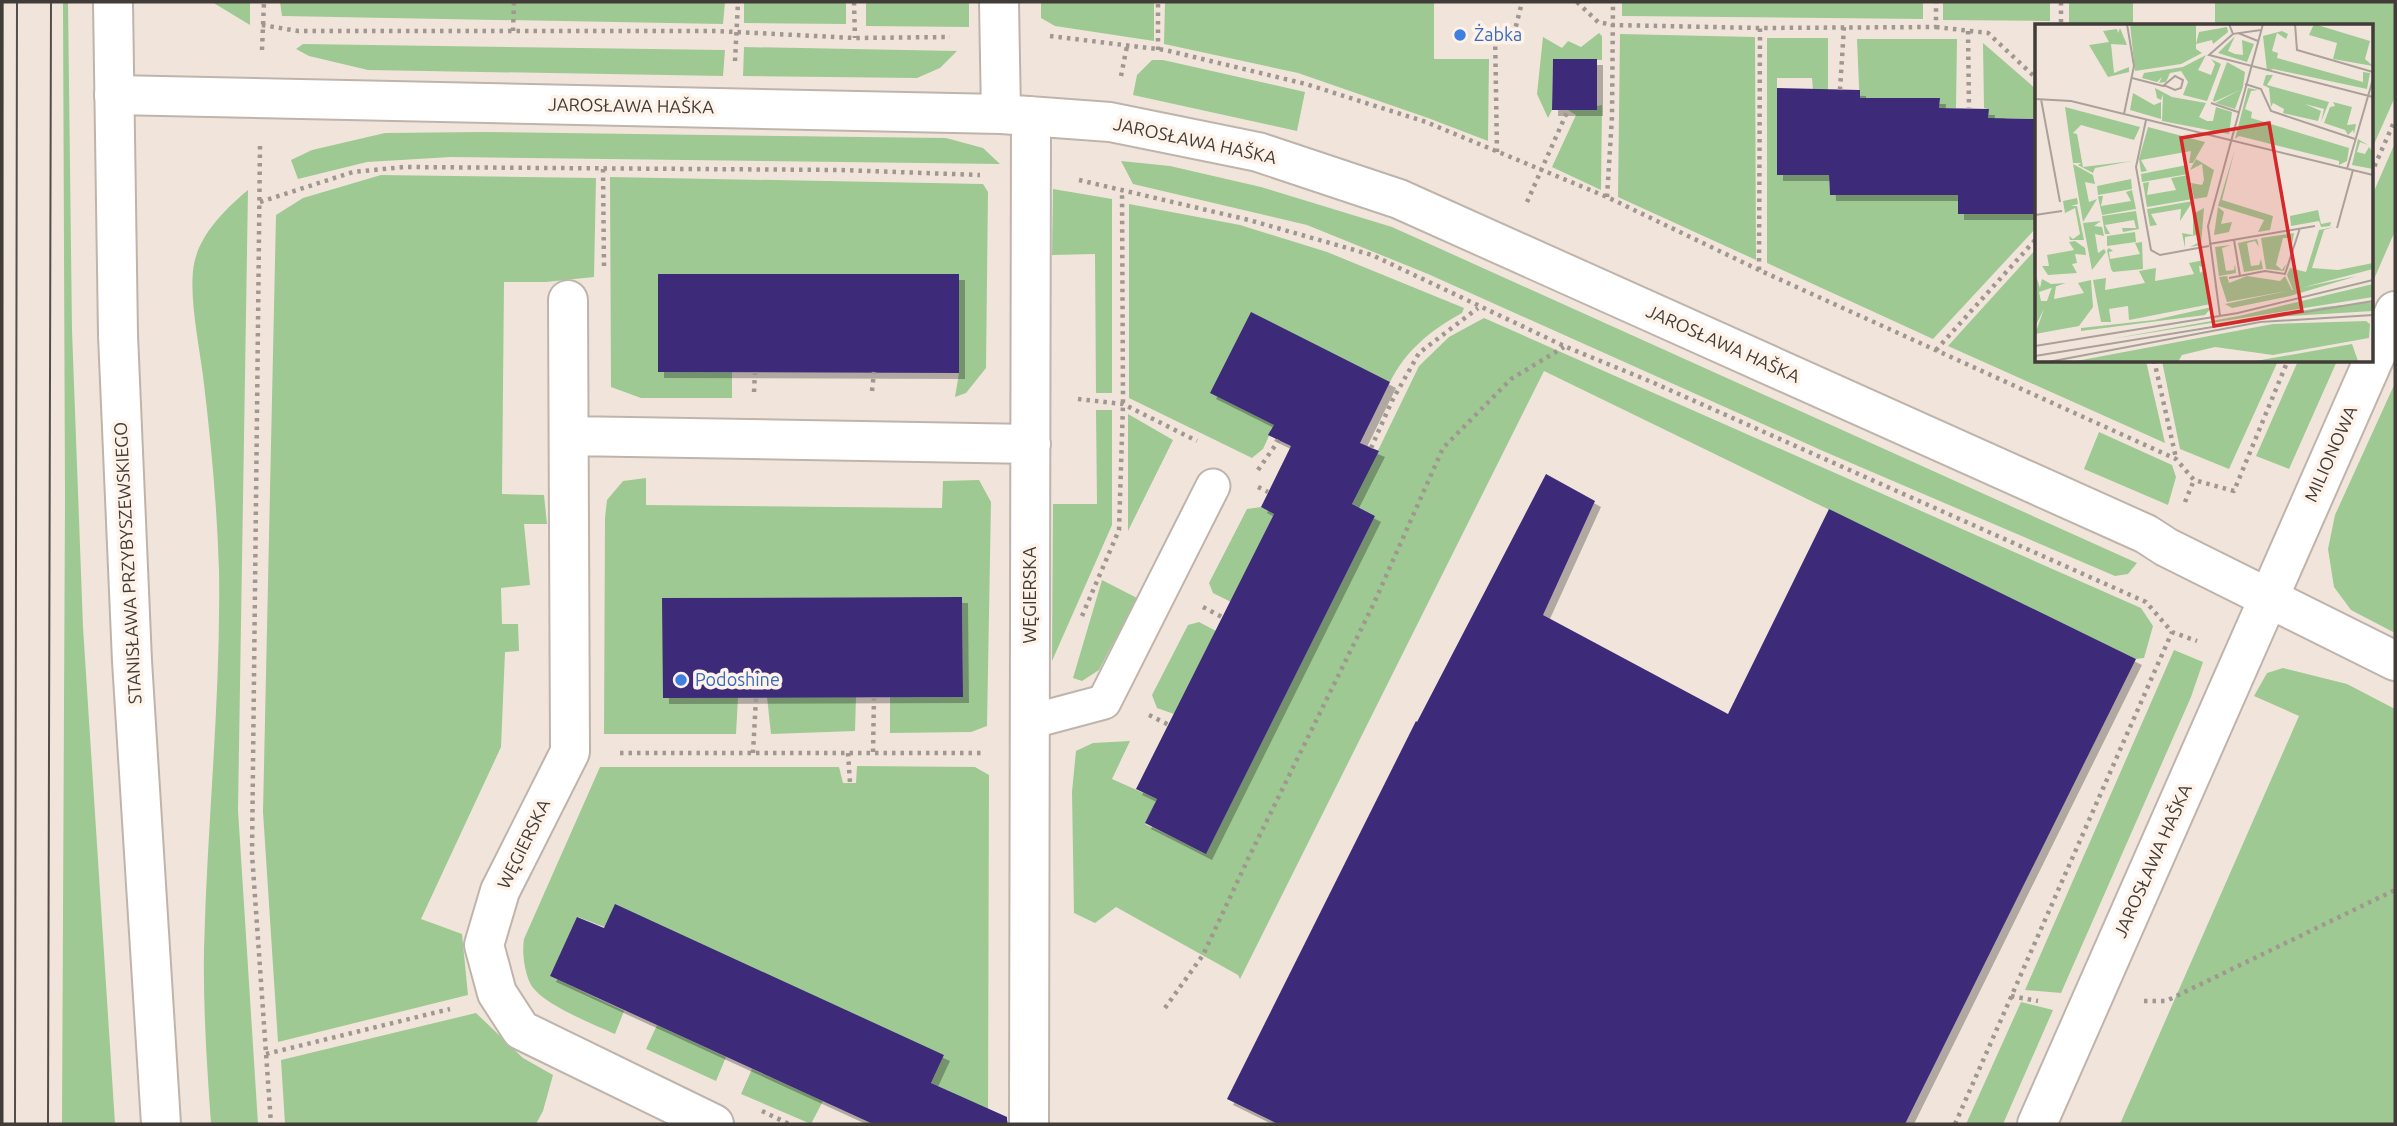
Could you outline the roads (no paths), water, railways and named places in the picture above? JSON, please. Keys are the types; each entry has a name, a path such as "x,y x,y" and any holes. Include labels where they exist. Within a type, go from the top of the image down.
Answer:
{"street":[{"name":"STANISŁAWA PRZYBYSZEWSKIEGO","path":"113,2 118,335 132,662 161,1124"},
{"name":"WĘGIERSKA","path":"999,2 1016,115 1031,172 1029,1124"},
{"name":"JAROSŁAWA HAŠKA","path":"114,95 1016,115 1111,122 1258,152 1399,199 2134,529 2395,661"},
{"name":"WĘGIERSKA","path":"568,300 570,752 500,891 484,945 497,993 521,1030 714,1124"},
{"name":"MILIONOWA","path":"2372,362 2395,310"},
{"name":"MILIONOWA","path":"2267,597 2372,362"},
{"path":"570,436 1031,444"},
{"name":"JAROSŁAWA HAŠKA","path":"2037,1124 2267,597"}],"lane":[{"path":"1030,722 1104,702 1213,486"}],"tram line":[{"path":"15,1124 17,2"},
{"path":"48,1124 51,2"}],"place":[{"name":"Żabka","path":"1460,35"},
{"name":"Podoshine","path":"681,680"}]}
